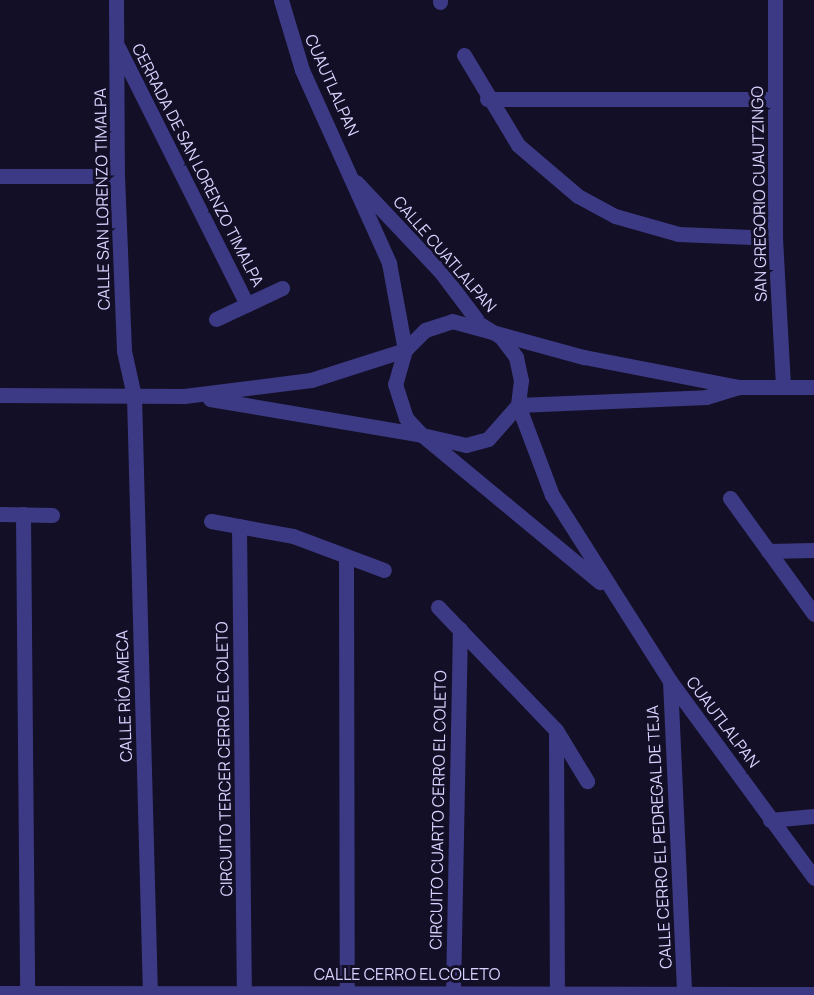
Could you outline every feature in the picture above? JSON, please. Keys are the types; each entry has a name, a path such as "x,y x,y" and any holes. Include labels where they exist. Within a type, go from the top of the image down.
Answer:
{"street":[{"name":"CALLE SAN LORENZO TIMALPA","path":"116,0 117,176 124,351 134,396"},
{"name":"CUAUTLALPAN","path":"280,0 302,70 356,182"},
{"name":"SAN GREGORIO CUAUTZINGO","path":"775,0 775,238 783,387"},
{"name":"CERRADA DE SAN LORENZO TIMALPA","path":"116,42 247,305"},
{"path":"464,55 487,99 518,145 545,170 615,216 678,234 775,238"},
{"path":"487,99 775,99"},
{"path":"0,176 117,176"},
{"name":"CALLE CUATLALPAN","path":"356,182 440,271 480,324 501,337 516,357 521,380 518,405 540,471 605,586"},
{"name":"CALLE CUATLALPAN","path":"356,182 389,263 405,350 395,384 406,418 422,435"},
{"path":"216,320 282,288"},
{"path":"0,394 184,396 312,380 405,350 434,327 452,321 480,324 584,357 739,387 814,387"},
{"path":"184,396 422,435 466,446 488,439 518,405 706,397 739,387"},
{"name":"CALLE RÍO AMECA","path":"134,396 150,994"},
{"path":"422,435 605,586"},
{"path":"730,498 814,614"},
{"path":"0,514 52,515"},
{"path":"23,514 27,993"},
{"path":"211,521 292,536 384,570"},
{"name":"CIRCUITO TERCER CERRO EL COLETO","path":"239,526 244,992"},
{"path":"768,551 814,550"},
{"path":"346,557 347,992"},
{"name":"CUAUTLALPAN","path":"605,586 670,681 814,878"},
{"path":"438,607 556,729 587,781"},
{"name":"CIRCUITO CUARTO CERRO EL COLETO","path":"453,992 460,629"},
{"name":"CALLE CERRO EL PEDREGAL DE TEJA","path":"670,681 684,993"},
{"path":"556,729 557,992"},
{"path":"770,820 814,816"},
{"name":"CALLE CERRO EL COLETO","path":"0,993 814,994"}]}
